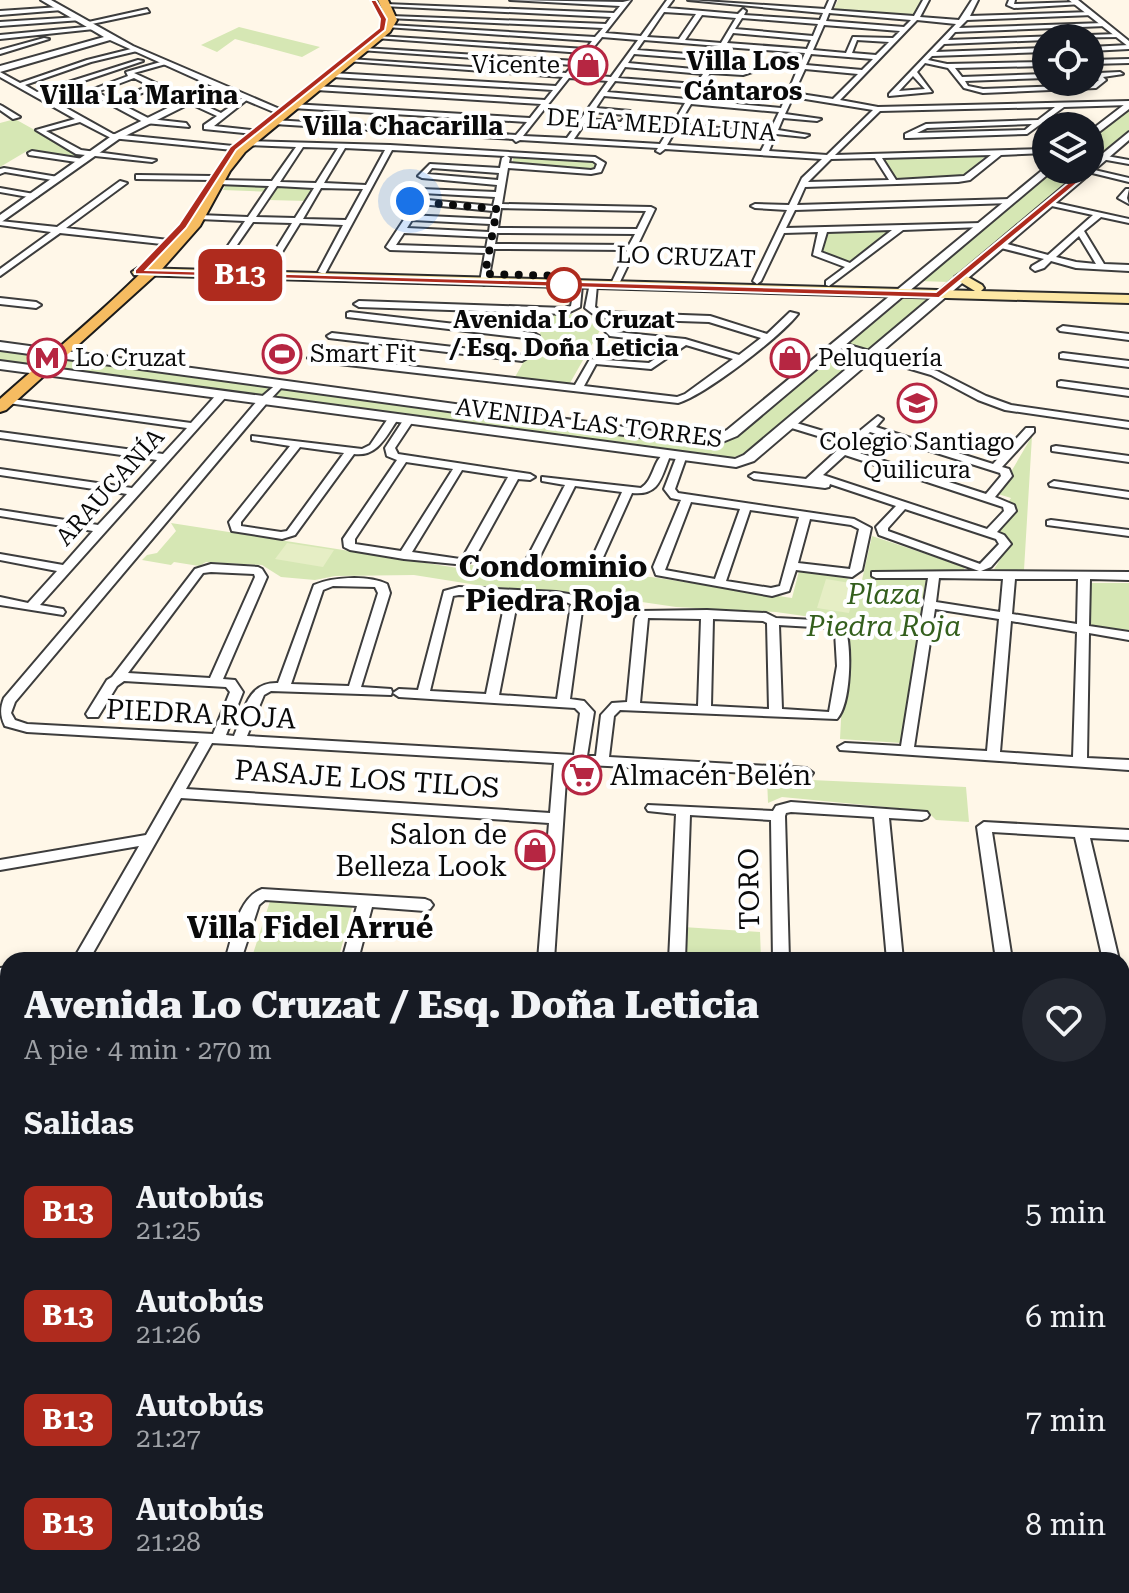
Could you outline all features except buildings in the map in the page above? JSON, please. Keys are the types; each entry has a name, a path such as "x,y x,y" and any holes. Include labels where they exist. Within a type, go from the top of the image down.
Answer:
{"main road":[{"path":"282,113 382,29 384,19 373,0"},
{"path":"3,401 148,269 199,217 233,148 378,38 390,22 384,3"},
{"path":"173,244 215,180 250,138"},
{"name":"LO CRUZAT","path":"148,269 485,278 578,285 616,282 829,283 904,290 1129,299"},
{"name":"LO CRUZAT","path":"148,269 616,282 867,293 904,290"},
{"path":"961,277 978,288"},
{"name":"LO CRUZAT","path":"944,291 978,288 1129,291"},
{"path":"867,293 888,304"}],"street":[{"path":"45,0 135,50 282,113 411,113 532,120"},
{"path":"513,0 627,2"},
{"path":"394,129 496,34 520,0"},
{"path":"570,139 670,0"},
{"path":"691,0 961,20 1091,14"},
{"path":"764,153 832,0"},
{"path":"834,102 917,17 926,0"},
{"path":"913,71 930,91 892,94 913,71 924,61 961,20 975,0"},
{"path":"485,278 507,154 627,2"},
{"path":"658,155 748,2"},
{"path":"1012,3 1076,2 1103,24"},
{"path":"384,3 617,15"},
{"path":"0,13 60,9"},
{"path":"663,10 905,29"},
{"path":"0,24 87,23 147,11"},
{"path":"681,41 700,13"},
{"path":"776,35 784,20"},
{"path":"390,22 508,21 609,26"},
{"path":"390,22 496,34 642,38 877,57"},
{"path":"0,52 75,30 87,23"},
{"path":"1104,25 1129,46"},
{"path":"952,30 1032,27"},
{"path":"0,37 75,30"},
{"path":"731,31 815,38"},
{"path":"1104,36 1118,36"},
{"path":"2,68 111,37"},
{"path":"378,38 589,51"},
{"path":"848,55 857,38 894,40"},
{"path":"941,42 1032,39"},
{"path":"1104,48 1129,46"},
{"path":"20,85 89,61 135,50"},
{"path":"363,50 579,63"},
{"path":"930,54 1032,50"},
{"path":"633,52 715,58"},
{"path":"646,67 656,53"},
{"path":"37,94 111,68 153,58"},
{"path":"349,61 790,94 878,109 1129,104"},
{"path":"924,61 950,66 1032,64"},
{"path":"1104,64 1129,61"},
{"path":"164,63 128,73 222,116"},
{"path":"623,65 740,73 767,64 863,72"},
{"path":"950,66 968,88 979,91 1032,90"},
{"path":"2,68 20,85 116,137 233,148"},
{"path":"1104,75 1120,74"},
{"path":"332,75 558,88"},
{"path":"56,105 134,76"},
{"path":"960,79 1032,76"},
{"path":"2,218 116,137 218,86"},
{"path":"112,102 158,88"},
{"path":"122,108 158,88"},
{"path":"316,88 547,102"},
{"path":"92,92 148,121 186,125"},
{"path":"602,94 739,106 817,119"},
{"path":"438,115 456,96"},
{"path":"246,98 207,127 250,138 301,145 595,159 601,163 598,170 591,172 430,166 422,176 501,183"},
{"path":"485,117 503,99"},
{"path":"890,155 908,136 1027,132 1063,104"},
{"path":"1104,125 1129,104"},
{"path":"726,131 739,106"},
{"path":"0,107 16,117 0,121"},
{"path":"757,281 802,185 878,109"},
{"path":"591,110 628,114 623,124"},
{"name":"DE LA MEDIALUNA","path":"282,113 394,129 828,157 1032,151"},
{"path":"81,119 40,130 79,152 152,160"},
{"path":"583,121 805,135"},
{"name":"AVENIDA LAS TORRES","path":"1104,157 1126,140"},
{"path":"174,143 137,175 368,187"},
{"path":"65,144 32,153 83,161"},
{"path":"216,269 301,145"},
{"path":"267,270 343,146"},
{"path":"322,272 390,147"},
{"path":"802,185 962,180 999,152"},
{"path":"877,156 894,182"},
{"path":"1104,157 1129,162"},
{"path":"2,171 58,179"},
{"path":"1104,174 1129,180"},
{"path":"0,273 123,183"},
{"name":"AVENIDA LAS TORRES","path":"0,346 692,440 720,439 732,433 1032,183"},
{"name":"AVENIDA LAS TORRES","path":"0,365 723,464 741,462 961,277 1006,247 1072,184"},
{"path":"0,190 34,196"},
{"path":"499,195 420,191 410,201 497,208 651,209 616,282"},
{"path":"1126,200 1129,191"},
{"path":"755,206 792,208 1011,201"},
{"path":"1050,203 1129,221"},
{"path":"1035,268 1099,214"},
{"path":"492,237 412,216 407,219 391,248 492,237 640,232"},
{"path":"199,217 349,223"},
{"path":"2,218 58,230 173,244"},
{"path":"780,231 982,225"},
{"path":"829,283 901,228"},
{"path":"400,230 633,248"},
{"path":"823,230 816,253 851,266"},
{"path":"1080,231 1102,267"},
{"path":"1006,247 1076,265 1129,268"},
{"path":"359,304 566,311 575,307 578,285"},
{"path":"593,285 591,310 600,315 718,320 765,336"},
{"path":"0,301 36,305"},
{"path":"405,369 450,307"},
{"path":"718,320 730,312"},
{"path":"313,358 539,386 682,399 791,319 793,314"},
{"path":"350,315 534,336"},
{"path":"618,316 611,333 685,342 739,358"},
{"path":"1063,329 1129,337"},
{"path":"332,336 522,358"},
{"path":"578,388 593,361 651,366 685,342"},
{"path":"839,345 942,376 1002,406 1129,425"},
{"path":"1063,356 1129,364"},
{"path":"100,379 118,371 119,366 115,363"},
{"path":"1061,384 1129,393"},
{"path":"262,402 279,385"},
{"name":"ARAUCANÍA","path":"31,607 221,396"},
{"path":"3,401 194,426"},
{"name":"PIEDRA ROJA","path":"262,402 5,709 7,720 20,727 806,773"},
{"path":"256,438 351,451 372,448 393,419"},
{"path":"408,421 389,450 393,456 530,477"},
{"path":"534,438 545,421"},
{"path":"792,421 1005,504 1010,509 990,533"},
{"path":"812,480 874,424 1005,471 1007,476 988,498"},
{"path":"995,468 1030,430"},
{"path":"0,435 165,458"},
{"path":"297,444 235,522 236,529 282,536 291,533 351,451"},
{"path":"1056,449 1129,459"},
{"path":"546,479 628,490 650,488 665,456"},
{"path":"681,458 669,491 687,498 854,522 864,527 856,570 845,574 791,566"},
{"path":"403,459 348,543 356,549 453,564 466,562 515,475"},
{"path":"404,556 459,467"},
{"path":"0,472 134,492"},
{"path":"754,476 812,480 858,490 990,533 1003,539 1005,544 986,567 974,567 883,533 882,527 903,505"},
{"path":"571,483 532,560 537,566 584,573 592,571 628,490"},
{"path":"1054,484 1129,495"},
{"path":"687,498 658,571 665,575 719,584 780,592 785,588 805,515"},
{"path":"719,584 746,506"},
{"path":"0,513 101,529"},
{"path":"1051,523 1129,533"},
{"path":"0,557 66,569"},
{"path":"93,714 103,695 196,573 208,568 258,571 261,577 215,682"},
{"path":"876,574 1129,576"},
{"path":"907,751 934,575"},
{"path":"993,757 1009,575"},
{"path":"1080,762 1084,576"},
{"path":"284,686 318,588 331,582 377,584 383,587 384,593 354,690"},
{"path":"423,694 447,596 456,591 568,597 576,601 563,702"},
{"path":"492,698 513,594"},
{"path":"0,601 59,612"},
{"path":"930,605 1129,636"},
{"path":"602,761 608,712 617,706 832,716 836,712 843,666 840,629 833,625 773,621 766,617 652,612 642,615 633,706"},
{"path":"704,710 707,614"},
{"path":"773,621 776,714"},
{"path":"86,952 176,793 213,739 237,692 230,683 118,678"},
{"path":"239,740 258,693 269,687 563,702 579,704 587,712 580,760"},
{"path":"845,747 1129,765"},
{"path":"547,952 561,759"},
{"name":"PASAJE LOS TILOS","path":"176,793 555,818"},
{"path":"653,808 778,816 781,809 791,807 922,815"},
{"path":"677,952 683,810"},
{"path":"881,812 894,952"},
{"name":"TORO","path":"778,816 781,952"},
{"path":"1003,952 984,827 1129,835"},
{"path":"1081,832 1109,952"},
{"path":"0,865 150,839"},
{"path":"236,952 252,902 257,896 267,894 425,905"},
{"path":"352,952 366,901"}],"green space":[{"path":"838,0 922,0 913,15 834,9"},
{"path":"239,27 320,47 302,57 235,39 217,52 201,45"},
{"path":"1129,108 1129,130 1104,151 1104,129"},
{"path":"15,119 74,152 89,154 82,159 27,151 0,167 0,123"},
{"path":"988,154 961,178 896,181 881,157"},
{"path":"514,155 593,160 597,163 596,169 590,171 512,164"},
{"path":"227,183 316,186 307,201 268,200 272,192 223,190"},
{"path":"1036,184 1064,184 949,282 919,281"},
{"path":"894,229 849,262 832,257 819,248 828,231"},
{"path":"903,299 927,299 745,453 726,460 0,364 0,349 713,447 734,438"},
{"path":"552,312 607,318 570,383 515,377"},
{"path":"1032,436 1024,570 993,571 1011,542 998,532 1015,510 1014,505 1008,502 1011,498 998,494"},
{"name":"Plaza Piedra Roja","path":"171,523 458,568 471,565 585,577 651,577 792,598 799,571 862,580 872,536 965,567 963,572 931,571 902,743 840,739 846,622 776,612 676,607 601,596 483,586 414,575 335,576 315,580 281,577 262,565 206,562 199,566 174,562 171,565 142,560 147,555 157,553 176,531"},
{"path":"287,543 334,550 323,567 275,559"},
{"path":"826,579 856,584 849,613 817,608"},
{"path":"1089,583 1129,583 1129,631 1087,625"},
{"path":"767,778 966,787 969,822 936,820 927,811 782,797 768,803"},
{"path":"271,898 353,904 340,952 254,952"},
{"path":"683,927 760,932 761,952 682,952"}],"bus line":[{"name":"B13","path":"373,0 384,19 382,29 233,148 182,226 138,272 939,295 1072,184"}],"place":[{"name":"Vicente","path":"588,65"},
{"name":"Avenida Lo Cruzat / Esq. Doña Leticia","path":"564,285"},
{"name":"Smart Fit","path":"282,354"},
{"name":"Lo Cruzat","path":"47,358"},
{"name":"Peluquería","path":"790,358"},
{"name":"Colegio Santiago Quilicura","path":"917,403"},
{"name":"Almacén Belén","path":"582,775"},
{"name":"Salon de Belleza Look","path":"535,850"}],"district":[{"name":"Villa Los Cántaros","path":"743,76"},
{"name":"Villa La Marina","path":"139,95"},
{"name":"Villa Chacarilla","path":"403,126"},
{"name":"Condominio Piedra Roja","path":"553,583"},
{"name":"Villa Fidel Arrué","path":"310,927"}],"route":[{"path":"410,201 415,204 497,209 485,274 569,276 564,285"}]}
